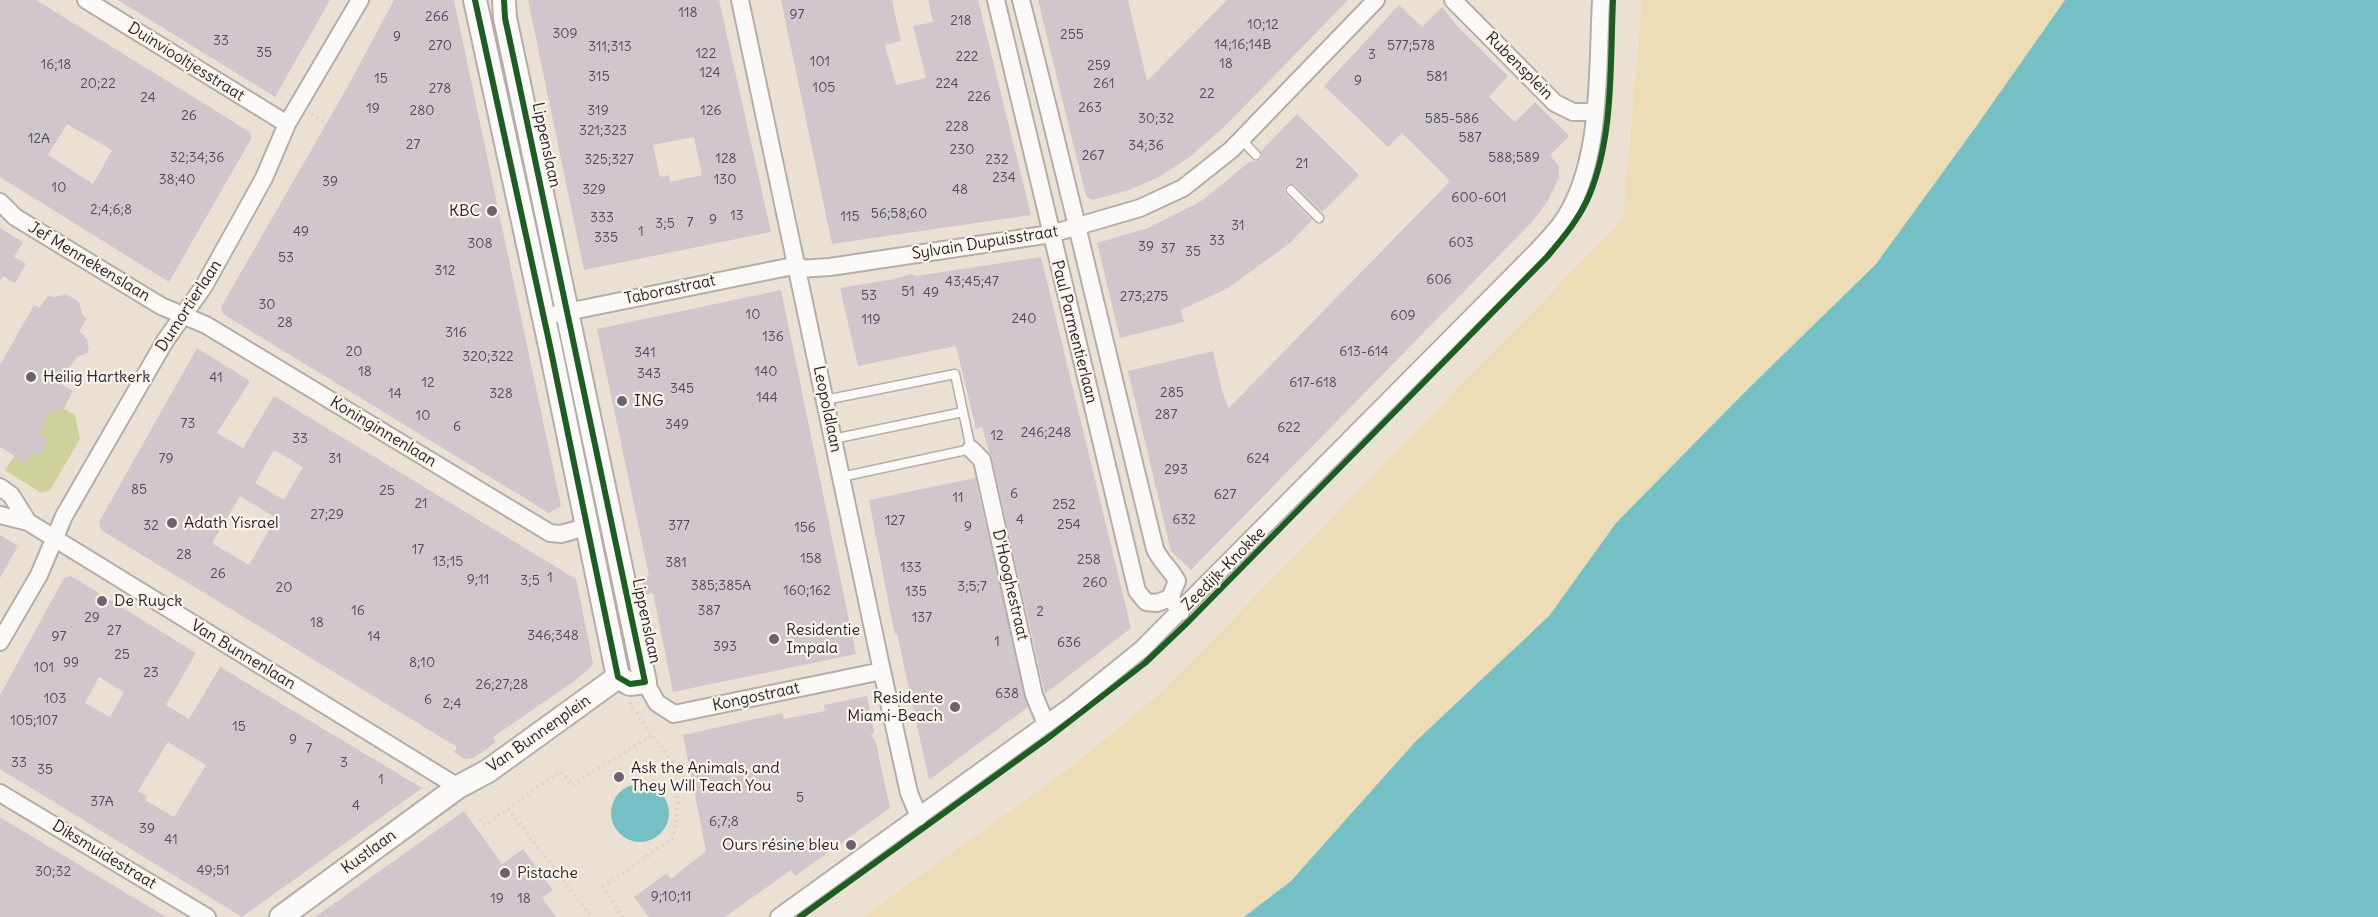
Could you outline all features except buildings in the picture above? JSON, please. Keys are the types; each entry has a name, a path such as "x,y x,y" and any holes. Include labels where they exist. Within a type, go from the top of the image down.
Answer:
{"street":[{"name":"Duinviooltjesstraat","path":"86,0 287,124"},
{"name":"Dumortierlaan","path":"0,642 39,575 64,516 159,351 204,286 256,194 287,124 360,0"},
{"path":"475,0 544,317 618,677"},
{"name":"Lippenslaan","path":"504,0 514,60 645,682 630,684 618,677"},
{"name":"Leopoldlaan","path":"740,0 882,671 909,793 919,817"},
{"name":"Paul Parmentierlaan","path":"996,0 1137,591 1146,602 1157,603 1170,598 1177,581 1170,569 1159,558 1155,549 1021,0"},
{"name":"Sylvain Dupuisstraat","path":"798,267 830,267 1051,234 1140,208 1183,188 1231,150 1376,0"},
{"name":"Rubensplein","path":"1453,0 1555,103 1573,112 1595,112"},
{"name":"Zeedijk-Knokke","path":"779,917 1046,724 1142,650 1487,303 1561,224 1580,187 1590,153 1595,112 1600,0"},
{"name":"Jef Mennekenslaan","path":"0,202 15,217 161,306 183,316"},
{"name":"Taborastraat","path":"544,317 798,267"},
{"name":"Koninginnenlaan","path":"183,316 206,325 550,533 561,534 586,528"},
{"name":"D'Hooghestraat","path":"971,449 982,460 1034,695 1046,724"},
{"name":"Van Bunnenlaan","path":"0,487 11,495 28,522"},
{"name":"Van Bunnenlaan","path":"0,515 28,522 458,787"},
{"path":"1170,598 1181,612"},
{"name":"Kongostraat","path":"645,682 657,703 674,714 882,671"},
{"name":"Van Bunnenplein","path":"458,787 488,771 618,677"},
{"name":"Kustlaan","path":"291,914 458,787"},
{"name":"Diksmuidestraat","path":"0,793 207,917"}],"lane":[{"path":"1241,139 1256,155"},
{"path":"1291,190 1319,218"},
{"path":"825,400 956,374 971,449 842,477"},
{"path":"833,439 963,412"}],"path":[{"path":"623,917 603,887 673,838 678,803 672,762 630,704 645,682"},
{"path":"480,819 485,825 560,771 572,785 652,735"},
{"path":"508,809 592,917"}],"green space":[{"path":"61,407 75,415 80,439 50,490 41,493 5,470 14,456 26,463 33,452 39,455 48,441 38,434 53,408 56,410"}],"sand":[{"path":"1642,0 2065,0 1876,264 1616,523 1549,616 1415,742 1291,881 1244,917 863,917 1071,767 1162,692 1623,219"}],"water":[{"path":"2065,0 2378,0 2378,917 1244,917 1291,881 1415,742 1549,616 1616,523 1876,264"},
{"path":"640,784 651,786 661,792 667,802 669,813 667,824 661,834 651,840 640,842 629,840 619,834 613,824 611,813 613,802 619,792 629,786"}],"cycle path":[{"path":"475,0 550,346 618,677 630,684 645,682 505,18 504,0"},
{"path":"800,917 1052,735 1145,663 1547,257 1580,213 1597,173 1607,124 1613,0"}],"place":[{"name":"KBC","path":"492,211"},
{"name":"Heilig Hartkerk","path":"31,377"},
{"name":"ING","path":"622,401"},
{"name":"Adath Yisrael","path":"172,523"},
{"name":"De Ruyck","path":"102,601"},
{"name":"Residentie Impala","path":"774,639"},
{"name":"Residente Miami-Beach","path":"955,707"},
{"name":"Ask the Animals, and They Will Teach You","path":"619,777"},
{"name":"Ours résine bleu","path":"851,845"},
{"name":"Pistache","path":"505,873"}]}
